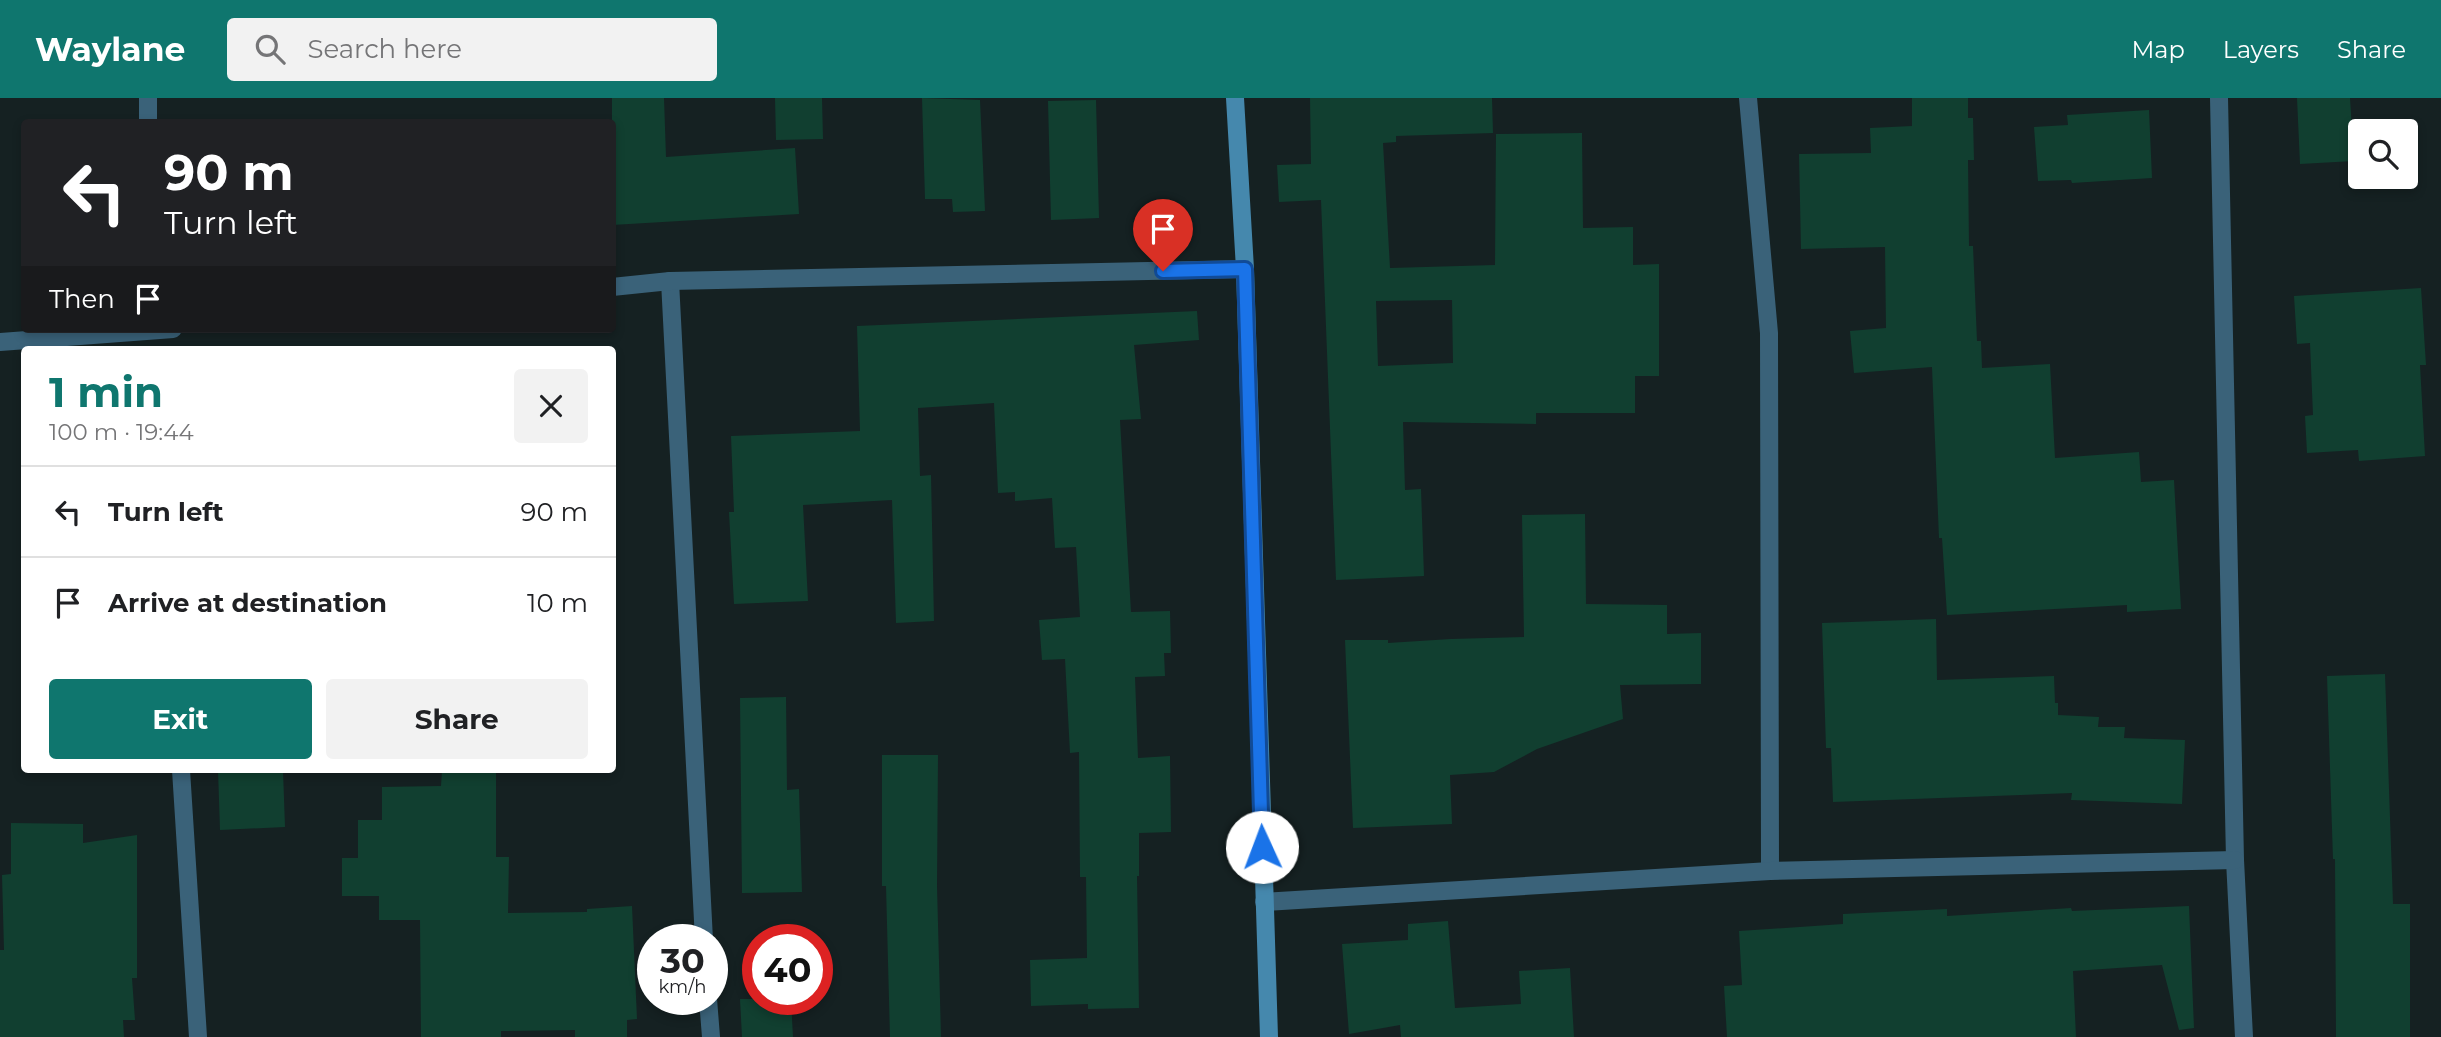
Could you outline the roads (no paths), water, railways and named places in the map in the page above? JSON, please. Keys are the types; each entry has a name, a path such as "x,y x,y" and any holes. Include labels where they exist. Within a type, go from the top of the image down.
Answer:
{"street":[{"path":"148,98 148,119"},
{"path":"1235,98 1245,269 1269,1037"},
{"path":"1748,98 1769,333 1770,871"},
{"path":"2219,98 2235,860 2244,1037"},
{"path":"616,286 670,281 1245,269"},
{"path":"670,281 703,924"},
{"path":"0,342 112,333"},
{"path":"181,773 198,1037"},
{"path":"1264,902 1770,871 2235,860"},
{"path":"709,1015 711,1037"}]}
